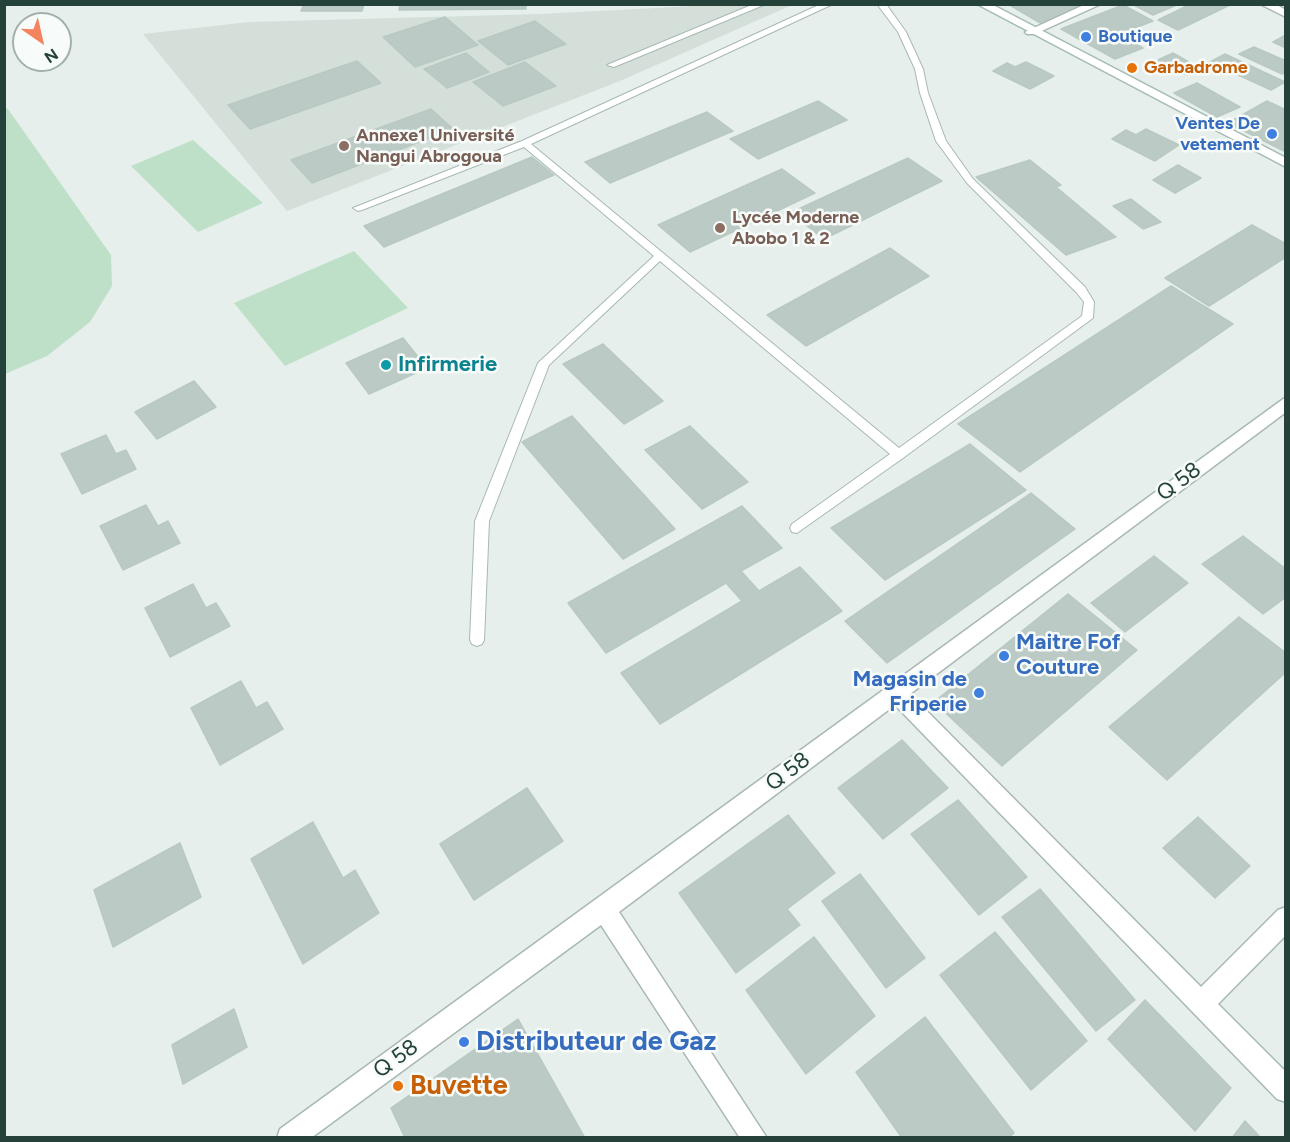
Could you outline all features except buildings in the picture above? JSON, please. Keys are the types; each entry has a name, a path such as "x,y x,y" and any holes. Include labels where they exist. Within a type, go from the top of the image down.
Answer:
{"street":[{"path":"982,4 1031,32 1286,163"},
{"path":"1031,32 1096,4"},
{"path":"1265,4 1286,14"},
{"name":"Q 58","path":"288,1137 604,909 1286,403"},
{"path":"896,693 1286,1090"},
{"path":"604,909 755,1137"},
{"path":"1201,1004 1286,918"}],"lane":[{"path":"611,65 762,4"},
{"path":"358,208 525,143 829,4"},
{"path":"797,528 1087,318 1089,302 1081,290 970,181 941,141 924,93 919,69 902,32 881,4"},
{"path":"525,143 899,454"},
{"path":"477,640 482,521 544,363 660,256"}],"shaded area":[{"name":"Annexe1 Université Nangui Abrogoua","path":"733,4 792,5 620,81 287,211 143,34 249,22 540,14"}],"green space":[{"path":"4,107 8,109 111,255 112,286 90,322 47,356 5,374"},
{"path":"193,140 263,203 198,232 131,166"},
{"path":"354,251 408,308 285,366 234,303"}],"place":[{"name":"Boutique","path":"1086,37"},
{"name":"Garbadrome","path":"1132,68"},
{"name":"Ventes De vetement","path":"1272,134"},
{"name":"Annexe1 Université Nangui Abrogoua","path":"344,146"},
{"name":"Lycée Moderne Abobo 1 & 2","path":"720,228"},
{"name":"Infirmerie","path":"386,365"},
{"name":"Maitre Fof Couture","path":"1004,656"},
{"name":"Magasin de Friperie","path":"979,693"},
{"name":"Distributeur de Gaz","path":"464,1042"},
{"name":"Buvette","path":"398,1086"}]}
